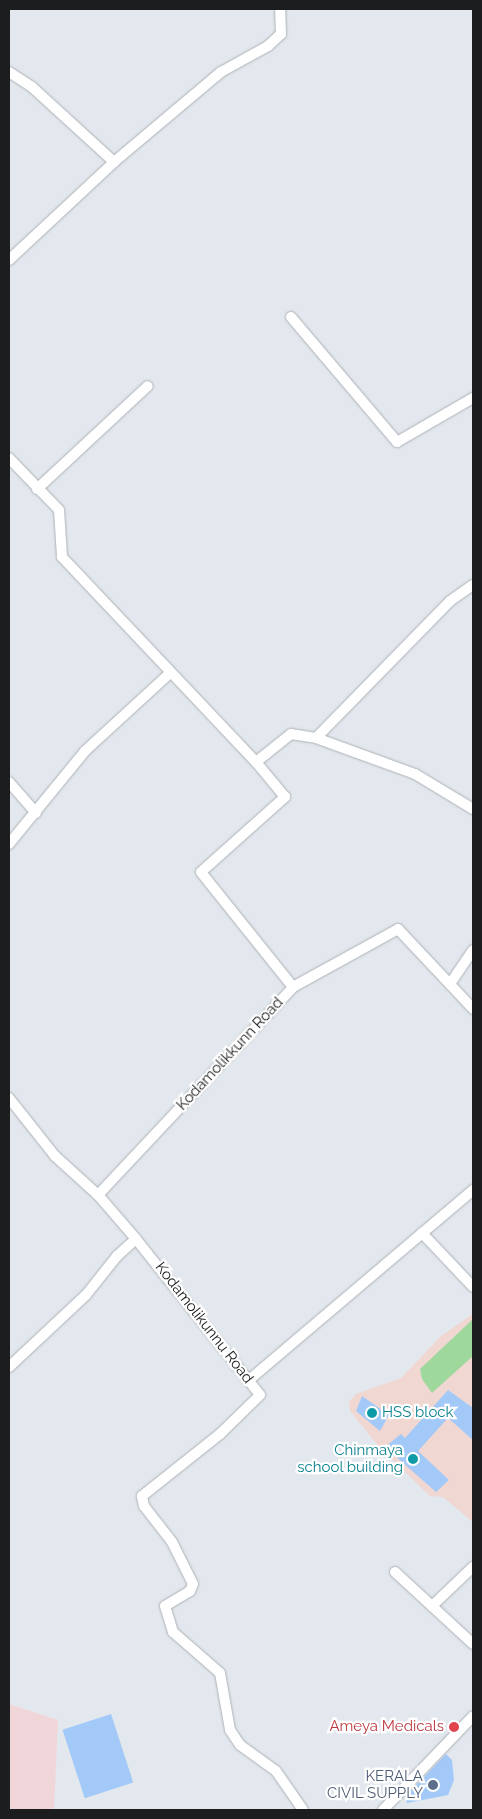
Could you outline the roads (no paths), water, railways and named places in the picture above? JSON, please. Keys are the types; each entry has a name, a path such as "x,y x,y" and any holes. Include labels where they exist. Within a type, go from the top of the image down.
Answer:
{"street":[{"path":"9,260 114,162 221,72 268,46 281,34 280,9"},
{"path":"9,72 32,88 114,162"},
{"path":"291,317 397,442 473,398"},
{"path":"38,489 148,386"},
{"path":"11,465 59,510 62,557 256,762 291,734 316,738 415,774 473,809"},
{"path":"316,738 450,601 473,585"},
{"path":"9,844 85,751 170,672"},
{"name":"Kodamolikkunn Road","path":"98,1195 293,987 201,872 285,797 256,762"},
{"path":"9,782 36,813"},
{"path":"293,987 398,929 473,1009"},
{"path":"450,984 473,950"},
{"path":"9,1098 55,1156 98,1195 136,1239 117,1256 86,1295 9,1366"},
{"path":"249,1380 473,1190"},
{"path":"422,1233 473,1287"},
{"name":"Kodamolikunnu Road","path":"136,1239 260,1395 220,1434 142,1496 144,1506 172,1542 193,1584 190,1591 165,1606 173,1632 220,1673 230,1730 240,1744 276,1771 303,1810"},
{"path":"432,1606 473,1567"},
{"path":"395,1572 473,1644"},
{"path":"383,1810 473,1716"}],"place":[{"name":"HSS block","path":"372,1413"},
{"name":"Chinmaya school building","path":"413,1459"},
{"name":"Ameya Medicals","path":"454,1727"},
{"name":"KERALA CIVIL SUPPLY","path":"433,1785"}]}
